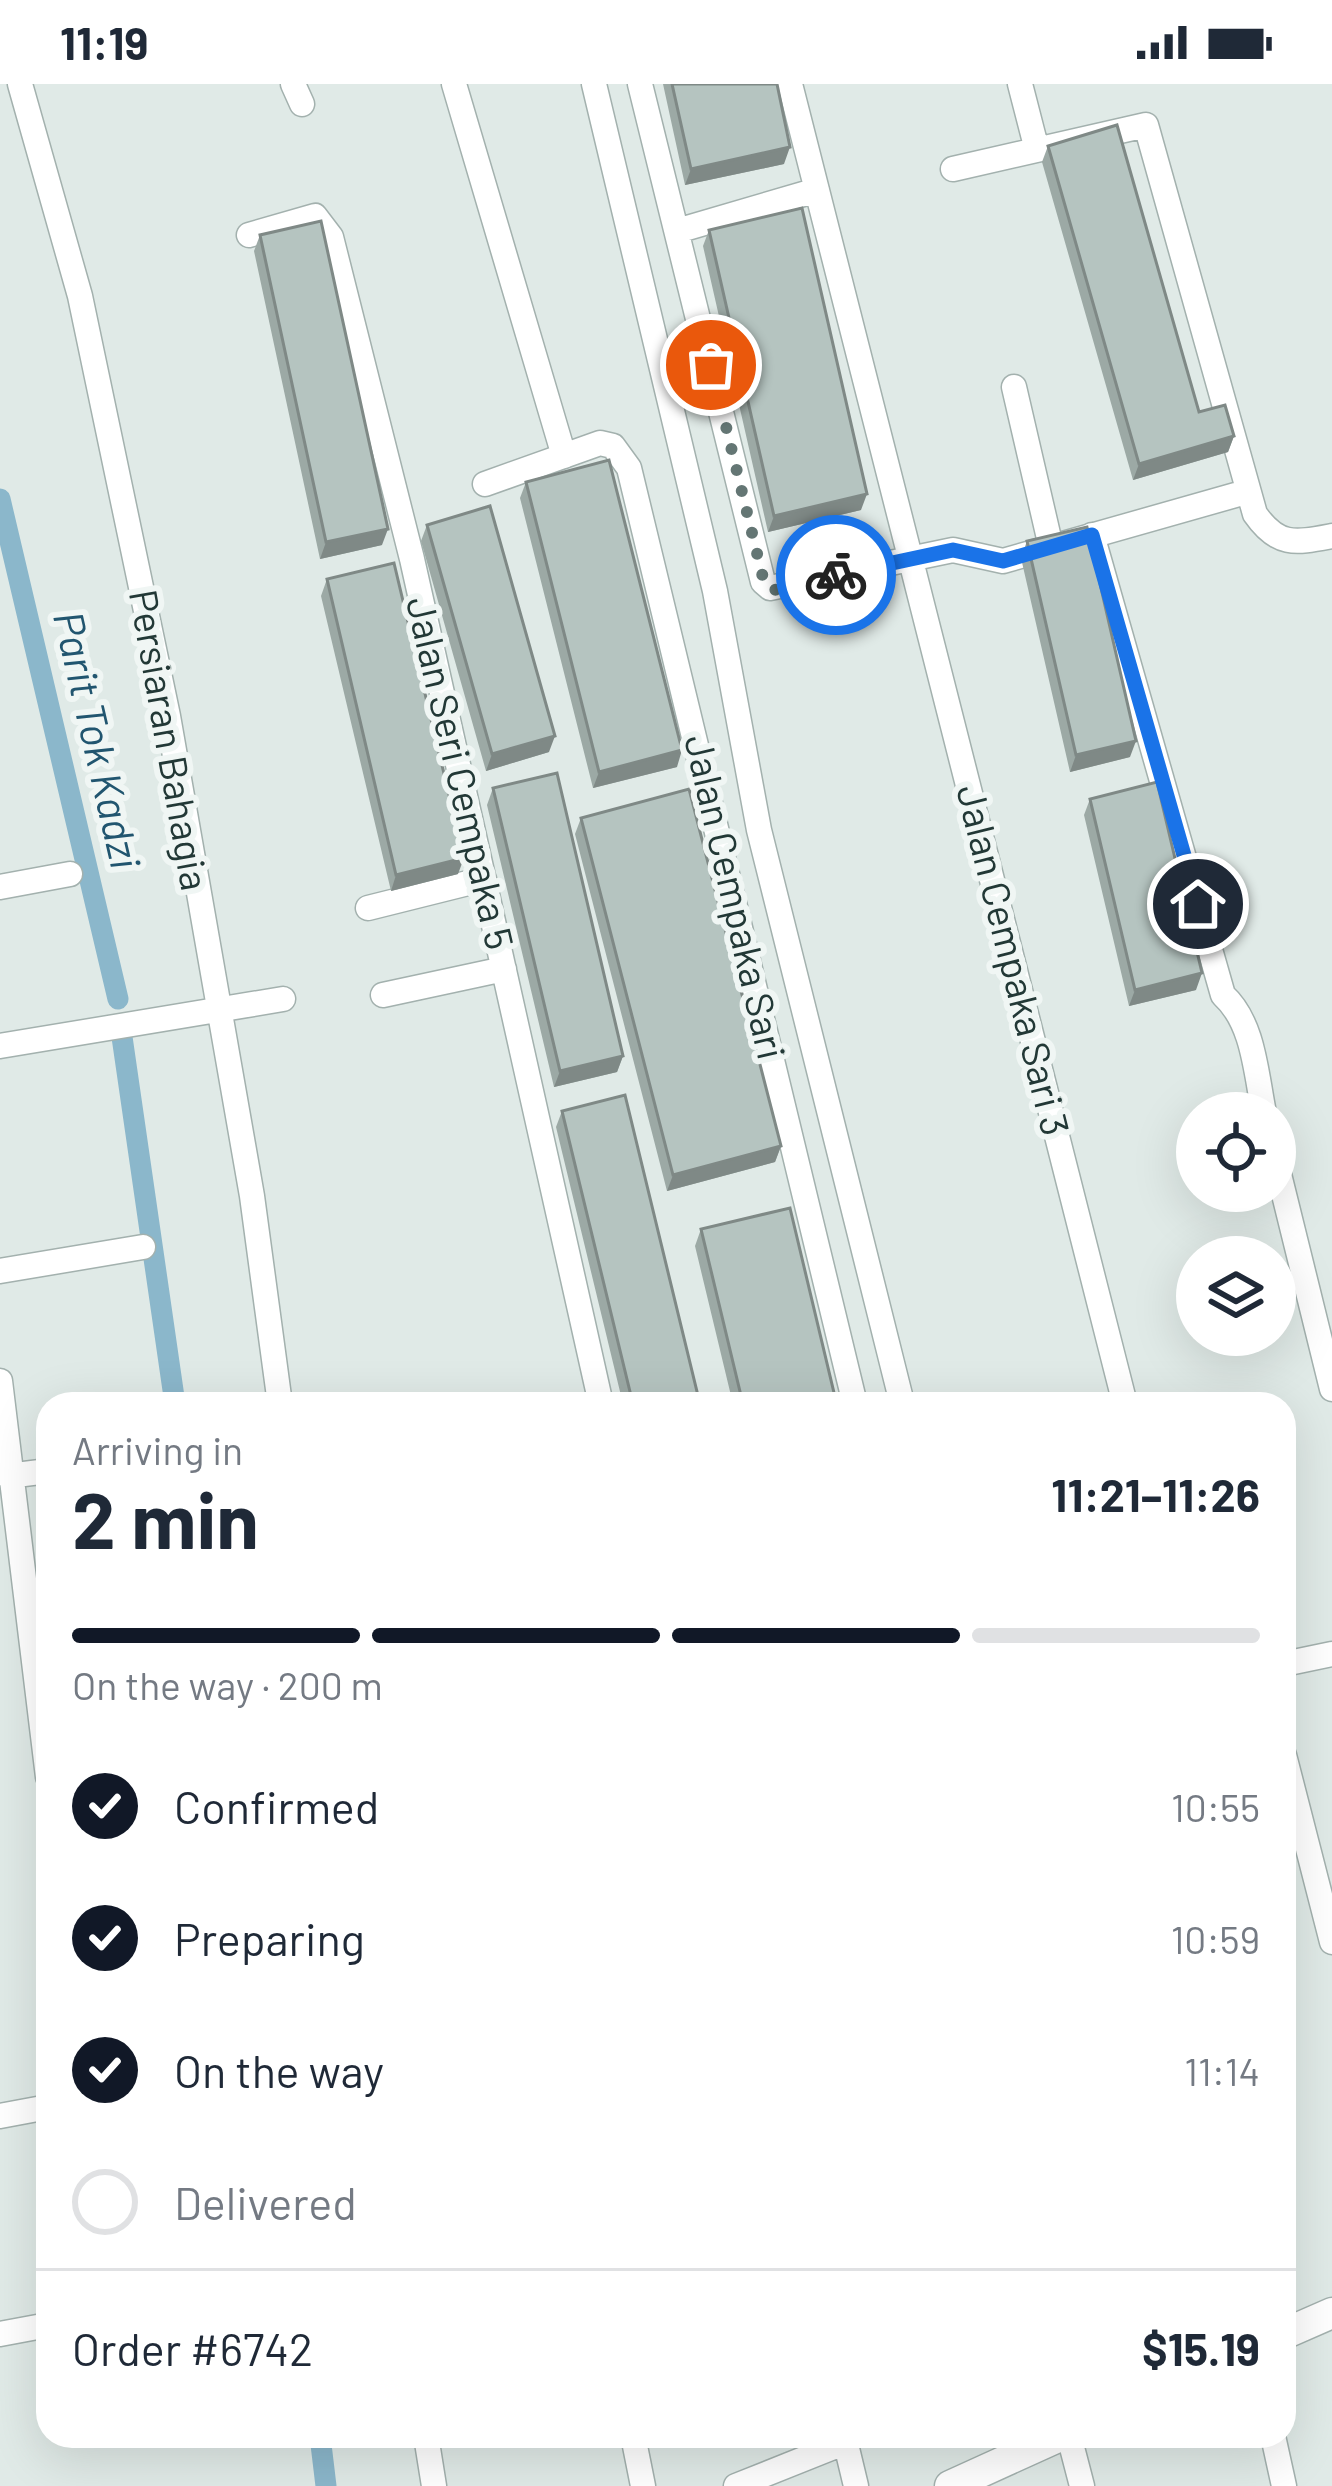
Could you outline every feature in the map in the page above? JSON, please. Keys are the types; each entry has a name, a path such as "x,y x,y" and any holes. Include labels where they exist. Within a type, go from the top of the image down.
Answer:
{"street":[{"name":"Persiaran Bahagia","path":"20,84 80,296 168,716 215,1012 252,1196 278,1392"},
{"path":"454,84 565,456"},
{"path":"593,84 715,591 759,830 899,1392"},
{"path":"640,84 764,582 774,590 953,550 1003,561 1092,535 1250,503"},
{"name":"Jalan Cempaka Sari 3","path":"790,84 1122,1392"},
{"path":"1019,84 1037,150"},
{"path":"953,169 1146,125 1250,503 1270,536 1290,544 1332,536"},
{"path":"677,231 817,190"},
{"name":"Jalan Seri Cempaka 5","path":"249,235 315,216 331,236 412,559 598,1392"},
{"path":"1014,387 1051,547"},
{"name":"Jalan Cempaka Sari","path":"485,484 600,443 613,446 629,467 804,1176 851,1392"},
{"path":"1092,535 1223,994 1240,1014 1260,1092"},
{"path":"0,887 70,874"},
{"path":"368,908 484,879"},
{"path":"383,995 504,969"},
{"path":"0,1046 283,999"},
{"path":"1288,1212 1332,1389"},
{"path":"0,1271 143,1247"},
{"path":"0,1381 8,1476 36,1643"},
{"path":"8,1476 36,1472"},
{"path":"1296,1662 1332,1654"},
{"path":"1296,1802 1332,1942"},
{"path":"0,2116 36,2110"},
{"path":"1296,2329 1332,2313"},
{"path":"0,2334 36,2326"},
{"path":"428,2448 434,2486"},
{"path":"635,2448 643,2486"},
{"path":"736,2486 824,2448"},
{"path":"847,2448 856,2486"},
{"path":"950,2486 1034,2448"},
{"path":"1072,2448 1082,2486"},
{"path":"1276,2448 1284,2486"}],"building":[{"path":"672,84 777,84 790,147 691,169"},
{"path":"1117,125 1199,412 1225,405 1234,436 1139,464 1048,146"},
{"path":"802,208 867,494 774,516 709,230"},
{"path":"321,221 388,529 326,542 260,235"},
{"path":"609,460 682,750 599,772 526,482"},
{"path":"490,506 555,736 492,754 427,525"},
{"path":"1087,527 1136,741 1076,755 1027,541"},
{"path":"394,563 464,858 396,875 327,579"},
{"path":"557,773 623,1056 560,1071 493,788"},
{"path":"1157,782 1202,973 1135,990 1090,799"},
{"path":"689,789 781,1146 673,1175 581,818"},
{"path":"625,1095 697,1392 630,1392 562,1111"},
{"path":"790,1208 834,1392 740,1392 701,1229"}],"waterway":[{"name":"Parit Tok Kadzi","path":"0,499 118,999"},
{"name":"Parit Tok Kadzi","path":"121,1030 173,1392"},
{"name":"Parit Tok Kadzi","path":"321,2448 326,2486"}],"way so far":[{"path":"711,365 764,582 774,590 836,575"}],"route":[{"path":"836,575 953,550 1003,561 1092,535 1198,904"}]}
